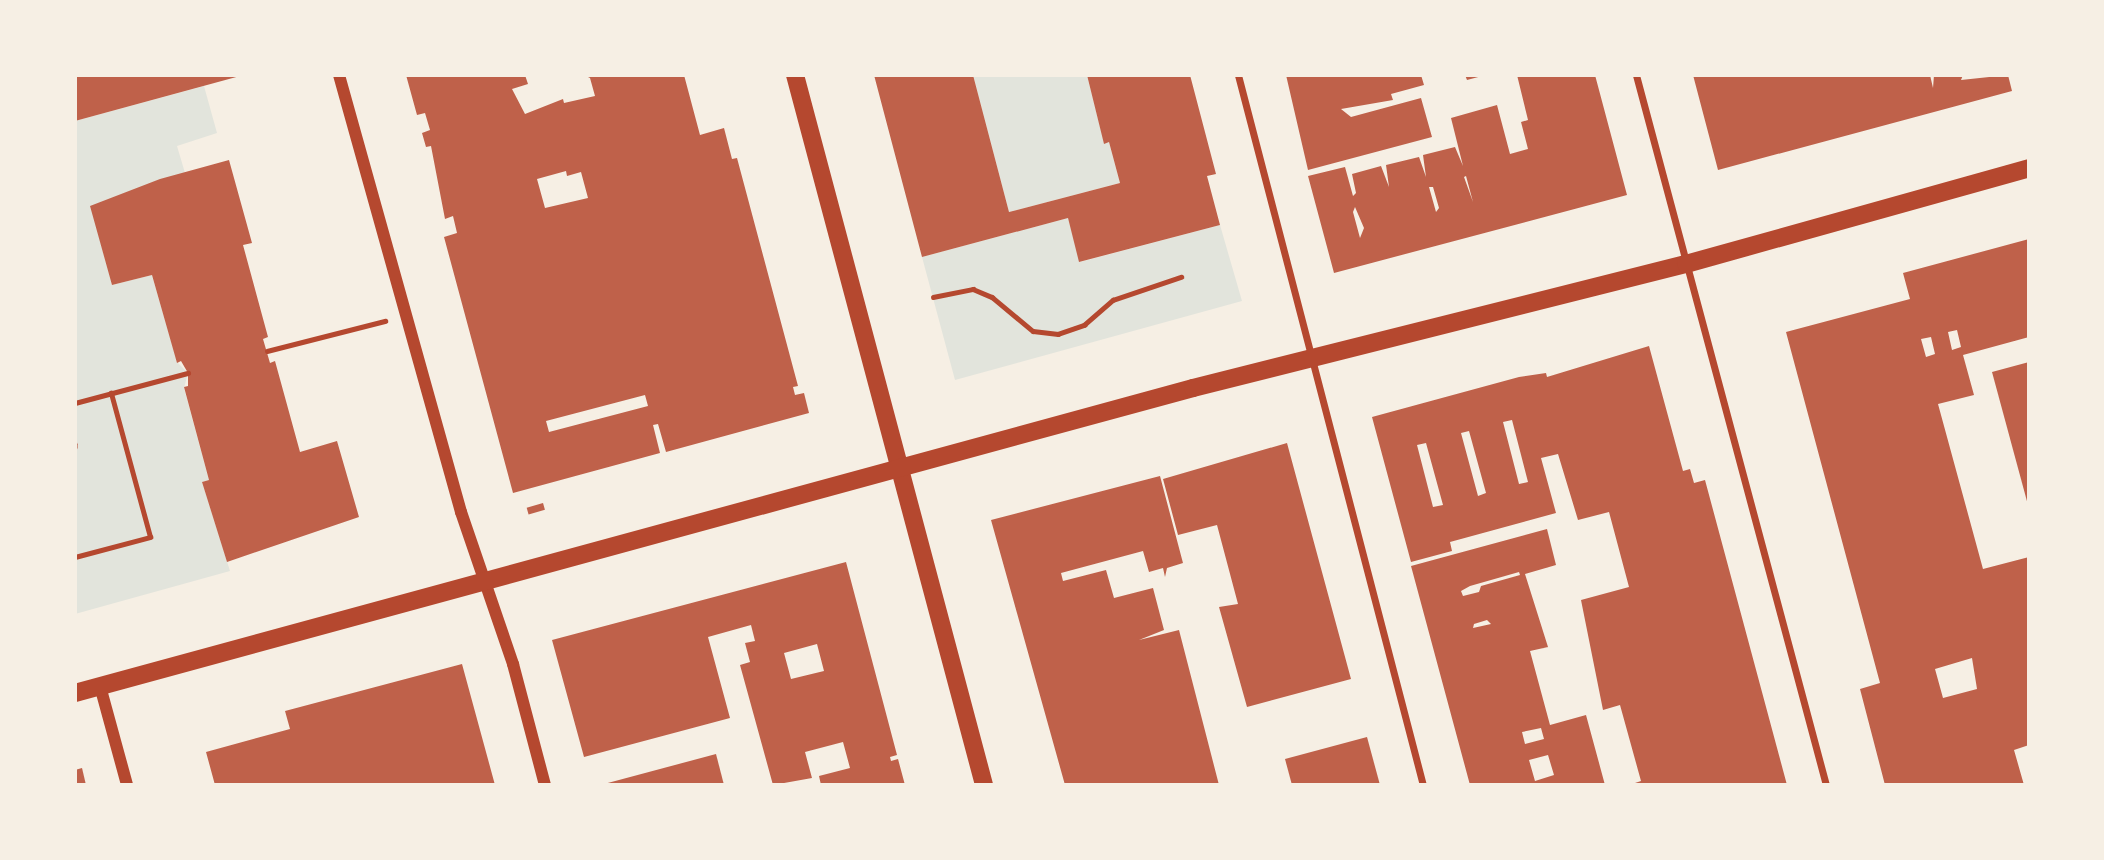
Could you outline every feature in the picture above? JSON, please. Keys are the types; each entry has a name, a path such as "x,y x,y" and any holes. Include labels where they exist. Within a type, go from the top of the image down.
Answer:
{"main road":[{"path":"795,75 984,785"},
{"path":"75,693 483,580 1309,359 1686,264 2029,168"}],"street":[{"path":"339,75 483,580 513,664 545,785"},
{"path":"1238,75 1309,359 1423,785"},
{"path":"1636,75 1826,785"},
{"path":"100,686 127,785"}],"path":[{"path":"933,297 973,289 992,297 1033,331 1058,334 1084,325 1113,300 1181,277"},
{"path":"267,351 407,316"},
{"path":"75,403 188,373"},
{"path":"75,557 150,537 111,393"}],"shaded area":[{"path":"973,75 1087,75 1104,143 1109,142 1120,183 1009,212"},
{"path":"204,86 217,133 177,146 185,173 91,207 112,285 152,275 177,362 188,373 184,388 209,480 202,482 230,571 75,614 75,121"},
{"path":"1068,218 1080,262 1220,225 1242,301 955,380 922,257"}],"building":[{"path":"75,75 240,75 240,76 75,121"},
{"path":"406,75 525,75 528,84 512,89 525,114 563,99 564,103 595,96 590,78 584,75 684,75 700,135 724,128 732,159 737,158 798,386 793,387 795,395 804,393 809,413 666,452 658,424 653,425 660,453 513,493 444,237 457,233 453,216 445,219 431,146 426,147 422,133 430,130 425,113 417,115","holes":["566,171 567,176 581,172 588,198 545,208 537,179","645,395 648,406 549,432 546,421"]},
{"path":"874,75 973,75 1009,212 1120,183 1109,142 1104,144 1087,75 1190,75 1216,174 1207,176 1220,225 1079,262 1068,218 922,257"},
{"path":"1286,75 1421,75 1424,85 1391,94 1393,100 1341,109 1351,117 1421,98 1432,137 1308,170"},
{"path":"1465,75 1482,75 1482,76 1467,80"},
{"path":"1517,75 1595,75 1627,195 1334,273 1308,176 1345,167 1353,196 1356,193 1352,174 1381,166 1389,187 1386,165 1419,157 1426,177 1423,155 1455,147 1463,166 1451,118 1497,105 1510,154 1528,149 1521,122 1528,120","holes":["1429,187 1433,187 1439,208 1436,212","1355,207 1364,228 1360,238 1353,212"]},
{"path":"1693,75 1930,75 1933,88 1934,75 1963,75 1961,80 2008,75 2012,91 1718,170"},
{"path":"229,160 252,243 243,245 268,337 263,339 270,363 275,361 300,452 337,441 359,517 227,562 202,482 209,480 184,387 188,386 188,373 181,361 177,363 152,275 112,285 90,206 160,179"},
{"path":"2029,239 2029,337 1963,355 1974,395 1938,404 1983,569 2029,557 2029,745 2014,750 2024,785 1885,785 1860,689 1880,683 1786,332 1910,299 1903,273","holes":["1957,330 1961,347 1952,350 1948,332","1931,337 1935,354 1926,357 1921,339","1972,658 1977,689 1943,698 1935,669"]},
{"path":"1649,346 1683,471 1690,469 1694,483 1705,480 1787,785 1629,785 1641,781 1620,705 1603,710 1581,600 1629,587 1609,512 1578,520 1558,454 1541,458 1556,513 1450,542 1452,551 1411,562 1372,417 1519,377 1546,373 1547,377","holes":["1512,420 1528,482 1519,484 1503,422","1469,431 1486,493 1478,496 1461,433","1426,443 1443,505 1433,507 1417,445"]},
{"path":"2029,362 2029,505 2028,505 1992,372"},
{"path":"1287,443 1351,679 1247,707 1219,607 1238,604 1217,525 1178,535 1163,479"},
{"path":"1160,476 1183,563 1167,568 1165,577 1163,568 1149,572 1143,551 1061,573 1063,581 1106,570 1114,598 1153,588 1164,630 1139,640 1179,630 1219,785 1065,785 991,520"},
{"path":"543,503 545,510 529,514 527,508"},
{"path":"1547,529 1556,565 1525,574 1548,647 1530,651 1550,725 1586,715 1605,785 1470,785 1411,566","holes":["1519,572 1520,575 1481,586 1479,592 1463,596 1461,591","1487,620 1491,624 1473,628 1474,624","1541,728 1544,739 1525,744 1522,732","1548,755 1554,775 1535,781 1529,760"]},
{"path":"846,562 897,755 890,757 891,761 898,759 905,785 821,785 819,776 850,768 843,742 805,752 812,778 773,785 740,665 750,662 745,643 755,641 751,625 708,637 730,718 584,757 552,640","holes":["817,644 824,671 791,679 784,653"]},
{"path":"462,664 495,785 215,785 206,752 290,729 285,711"},
{"path":"1367,737 1380,785 1292,785 1285,759"},
{"path":"716,754 724,785 604,785 604,784"},
{"path":"82,768 86,785 75,785 75,770"}]}
